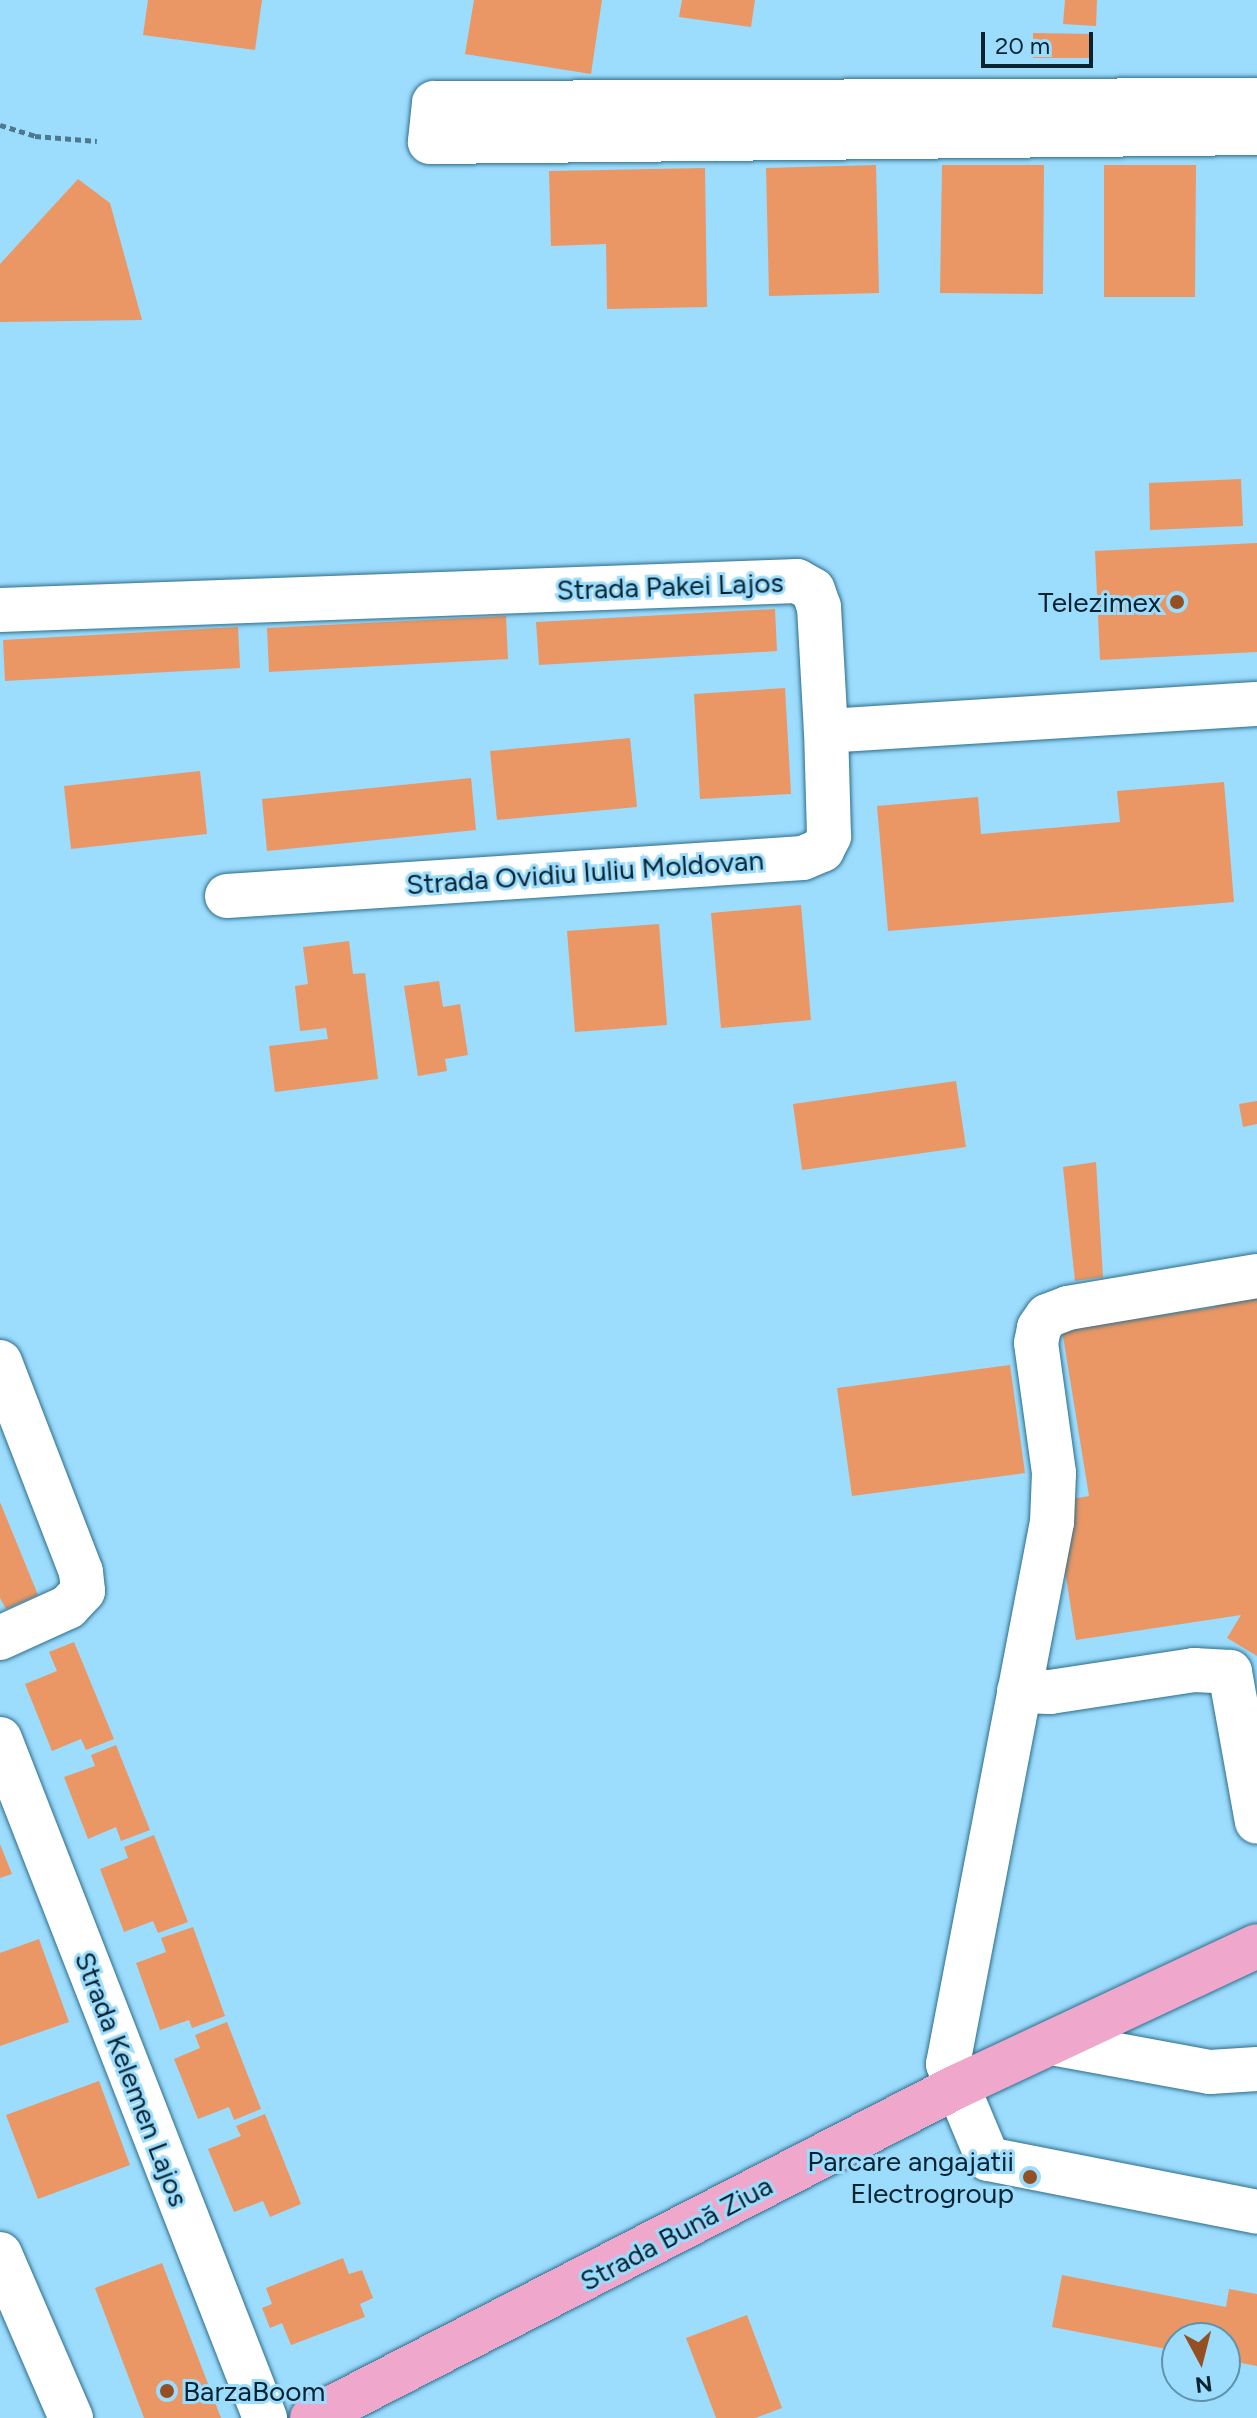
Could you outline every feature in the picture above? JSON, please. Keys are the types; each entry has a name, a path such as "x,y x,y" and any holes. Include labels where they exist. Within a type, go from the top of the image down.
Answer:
{"main road":[{"name":"Strada Bună Ziua","path":"312,2418 956,2087 1257,1946"}],"lane":[{"path":"1257,100 432,123 1257,133"},
{"name":"Strada Pakei Lajos","path":"0,610 797,581 813,590 819,607 826,731"},
{"path":"826,731 1257,704"},
{"name":"Strada Ovidiu Iuliu Moldovan","path":"227,896 803,858 822,850 829,836 826,731"},
{"path":"1257,1276 1068,1308 1047,1316 1039,1328 1036,1343 1054,1473 1052,1522 949,2050 956,2087 988,2159 1257,2212"},
{"path":"0,1362 81,1572 83,1591 68,1607 0,1638"},
{"path":"1019,1691 1050,1692 1194,1670 1244,1679 1257,1822"},
{"name":"Strada Kelemen Lajos","path":"0,1739 265,2418"},
{"path":"1052,2043 1210,2072 1257,2069"},
{"path":"0,2254 71,2418"}],"path":[{"path":"0,125 35,136 97,141"}],"building":[{"path":"148,0 262,0 255,50 143,35"},
{"path":"474,0 602,0 591,74 465,54"},
{"path":"682,0 755,0 751,27 679,17"},
{"path":"1065,0 1097,0 1096,26 1063,24"},
{"path":"1033,33 1093,34 1092,58 1033,58"},
{"path":"876,165 879,293 769,296 766,168"},
{"path":"942,165 1044,165 1043,294 940,293"},
{"path":"1104,165 1196,165 1195,297 1104,297"},
{"path":"705,168 707,307 607,309 606,244 551,246 549,171"},
{"path":"78,179 110,203 142,320 0,322 0,264"},
{"path":"1241,479 1243,526 1150,530 1149,483"},
{"name":"Telezimex","path":"1257,543 1257,652 1100,660 1095,551"},
{"path":"775,609 777,651 539,665 536,622"},
{"path":"506,616 508,659 269,672 267,628"},
{"path":"238,627 240,668 5,681 3,640"},
{"path":"785,688 791,794 700,799 694,694"},
{"path":"630,738 637,807 497,820 490,751"},
{"path":"200,771 207,834 71,849 64,786"},
{"path":"471,778 476,830 267,851 262,799"},
{"path":"1224,782 1234,902 888,931 877,806 978,797 981,834 1120,822 1117,791"},
{"path":"801,905 811,1020 721,1028 711,913"},
{"path":"659,924 667,1025 575,1032 567,931"},
{"path":"349,941 353,974 365,973 378,1079 275,1092 269,1046 328,1039 326,1028 300,1031 295,986 308,984 303,947"},
{"path":"439,981 443,1007 460,1004 468,1055 445,1059 447,1071 418,1076 404,986"},
{"path":"956,1081 966,1147 802,1170 793,1104"},
{"path":"1257,1101 1257,1124 1243,1127 1239,1104"},
{"path":"1096,1162 1103,1277 1075,1281 1063,1167"},
{"path":"1257,1284 1257,1656 1227,1638 1241,1615 1076,1640 1054,1502 1089,1496 1062,1330 1215,1307 1213,1291"},
{"path":"1010,1365 1025,1473 852,1496 837,1388"},
{"path":"0,1502 38,1595 6,1609 0,1598"},
{"path":"74,1642 114,1739 86,1750 81,1739 52,1751 25,1684 57,1671 49,1652"},
{"path":"116,1745 150,1830 121,1841 116,1827 88,1839 64,1777 95,1766 91,1755"},
{"path":"154,1835 188,1922 158,1933 153,1921 124,1932 100,1869 128,1858 124,1847"},
{"path":"0,1844 12,1874 0,1878"},
{"path":"193,1927 225,2016 192,2028 189,2020 160,2030 136,1963 166,1952 161,1938"},
{"path":"39,1939 69,2022 0,2046 0,1953"},
{"path":"227,2022 261,2109 234,2120 229,2107 198,2119 174,2059 200,2048 195,2035"},
{"path":"99,2081 130,2165 38,2199 6,2115"},
{"path":"265,2114 301,2204 270,2217 263,2201 234,2212 208,2149 241,2136 236,2126"},
{"path":"343,2258 349,2274 362,2270 373,2298 360,2304 365,2317 291,2345 282,2323 270,2328 262,2308 272,2304 266,2288"},
{"path":"162,2263 221,2418 144,2418 95,2288"},
{"path":"1062,2275 1226,2307 1229,2289 1257,2294 1257,2366 1241,2363 1241,2322 1161,2322 1161,2348 1052,2327"},
{"path":"747,2315 782,2408 755,2418 716,2418 686,2338"}],"place":[{"name":"Telezimex","path":"1177,602"},
{"name":"Parcare angajatii Electrogroup","path":"1030,2177"},
{"name":"BarzaBoom","path":"167,2391"}]}
